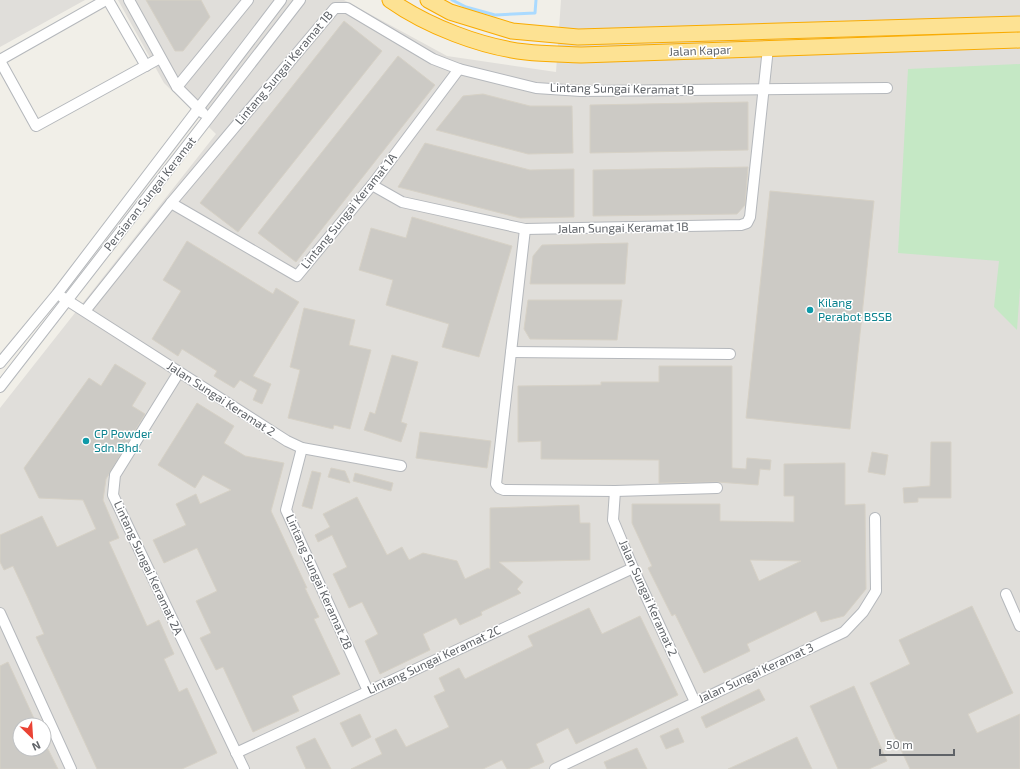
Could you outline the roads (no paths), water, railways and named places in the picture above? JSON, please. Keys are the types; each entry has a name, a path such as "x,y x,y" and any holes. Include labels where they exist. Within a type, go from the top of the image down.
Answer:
{"highway":[{"name":"Jalan Kapar","path":"390,0 436,26 494,46 526,52 580,55 1020,40"},
{"name":"Jalan Kapar","path":"428,0 450,12 512,31 578,37 1020,24"}],"street":[{"path":"146,66 107,0 0,60 36,126 146,66 160,58"},
{"path":"129,0 177,87 198,110 209,117"},
{"path":"177,87 248,0"},
{"name":"Persiaran Sungai Keramat","path":"0,364 57,294 281,0"},
{"name":"Persiaran Sungai Keramat","path":"0,387 300,0"},
{"name":"Lintang Sungai Keramat 1B","path":"85,311 171,203 334,8 347,8 434,59 459,69 536,88 581,91 887,88"},
{"path":"764,90 768,48"},
{"name":"Lintang Sungai Keramat 1A","path":"171,203 297,276 372,185 459,69"},
{"name":"Jalan Sungai Keramat 1B","path":"372,185 402,202 525,229 644,228 741,225 747,223 750,217 764,90"},
{"path":"525,229 496,484 499,488 504,490 615,491 716,488"},
{"name":"Jalan Sungai Keramat 2","path":"57,294 287,441 302,448 401,466"},
{"path":"511,352 730,354"},
{"name":"Lintang Sungai Keramat 2A","path":"179,372 115,475 113,495 244,769"},
{"name":"Lintang Sungai Keramat 2B","path":"302,448 286,510 368,691"},
{"name":"Jalan Sungai Keramat 2","path":"615,491 613,520 633,568 695,702"},
{"name":"Jalan Sungai Keramat 3","path":"555,769 844,632 863,612 876,591 875,518"},
{"name":"Lintang Sungai Keramat 2C","path":"236,753 633,568"},
{"path":"1006,594 1020,626"},
{"path":"0,613 72,769"}],"waterway":[{"path":"452,0 466,7 495,15 535,13 536,0"}],"place":[{"name":"Kilang Perabot BSSB","path":"810,310"},
{"name":"CP Powder Sdn.Bhd.","path":"86,441"}]}
